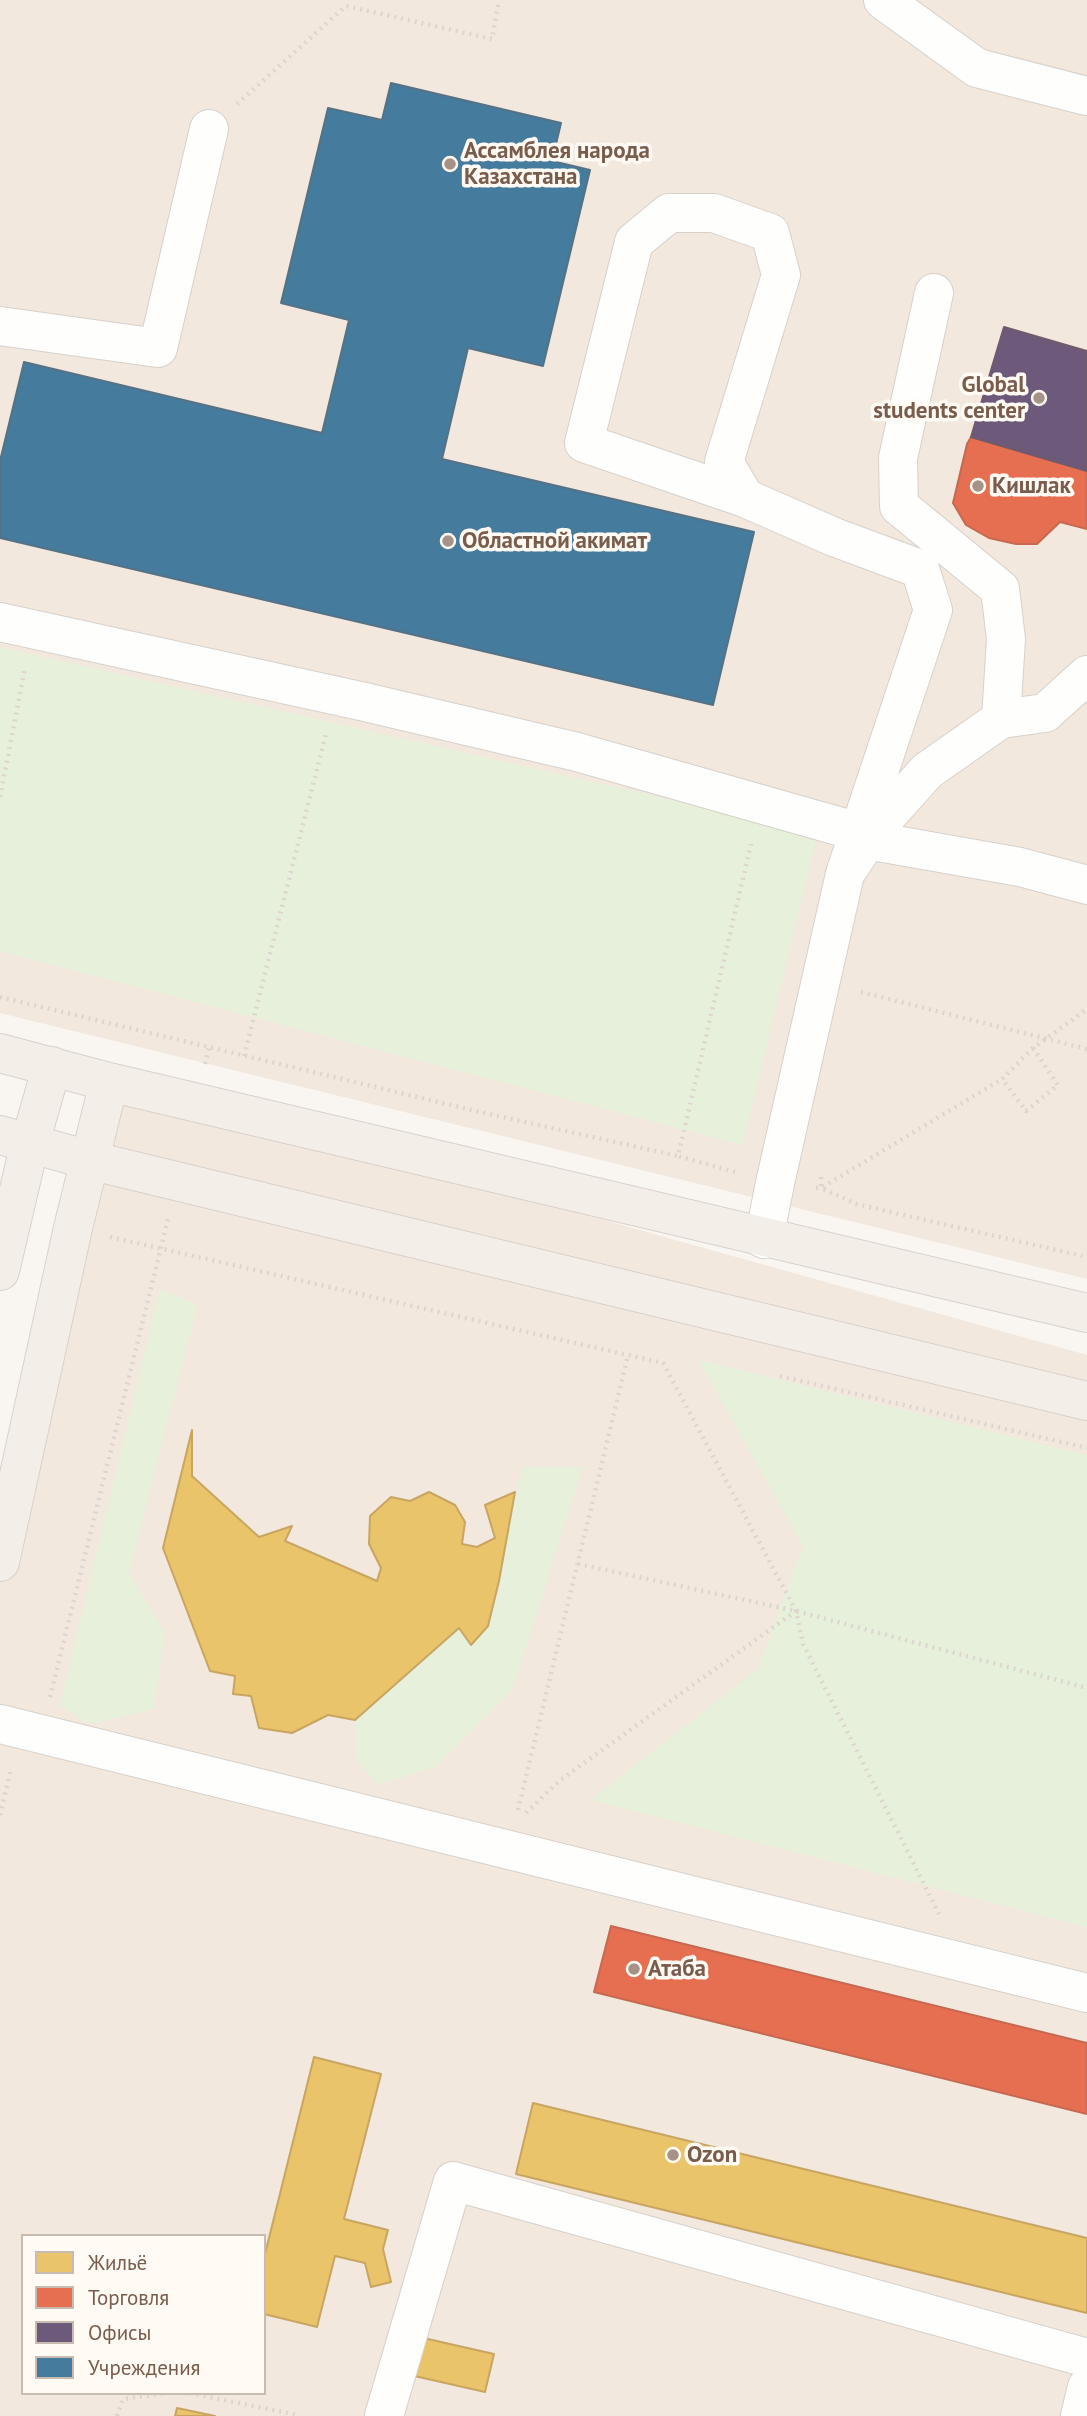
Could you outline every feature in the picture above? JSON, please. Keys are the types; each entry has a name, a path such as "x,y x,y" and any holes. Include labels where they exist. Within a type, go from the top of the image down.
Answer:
{"main road":[{"path":"0,1053 109,1082 1087,1313"},
{"path":"0,1271 15,1139 52,1066"},
{"path":"0,1562 73,1228 109,1082"},
{"path":"15,1139 89,1160 1087,1401"}],"street":[{"path":"883,0 977,68 1087,96"},
{"path":"0,326 158,348 209,129"},
{"path":"745,498 724,462 781,275 776,254 770,233 714,213 669,213 634,242 584,443 745,498 834,537 919,569 933,610 863,836 845,874 764,1238"},
{"path":"934,293 898,458 899,506 1000,589 1006,639 1001,719"},
{"path":"16,626 335,695 577,752 863,836 1020,867 1087,885"},
{"path":"863,836 927,771 1001,719 1045,713 1087,675"},
{"path":"10,1726 512,1836 964,1963 1087,1993"},
{"path":"384,2416 453,2182 1087,2358"},
{"path":"1080,2416 1087,2388"}],"path":[{"path":"209,129 346,6 492,39 499,0"},
{"path":"0,797 16,626"},
{"path":"244,1056 335,695"},
{"path":"678,1156 761,804"},
{"path":"851,989 1087,1049"},
{"path":"0,997 678,1156 775,1183 821,1188 856,1204 1087,1257"},
{"path":"821,1188 1002,1079 1033,1048 1087,1009"},
{"path":"198,1103 209,1047"},
{"path":"1002,1079 1026,1111 1058,1085 1033,1048"},
{"path":"821,1176 821,1188"},
{"path":"0,1815 10,1726 49,1702 178,1181"},
{"path":"73,1228 663,1363 796,1611 803,1644 964,1963"},
{"path":"512,1836 628,1355"},
{"path":"779,1376 1087,1448"},
{"path":"578,1564 796,1611 1087,1688"},
{"path":"512,1836 559,1781 796,1611"},
{"path":"117,2416 123,2399 152,2395"},
{"path":"199,2395 297,2416"}],"shaded area":[{"path":"0,0 1087,0 1087,1279 0,1013"},
{"path":"110,1082 1087,1355 1087,2416 0,2416 0,1567"}],"green space":[{"path":"0,647 818,833 743,1145 0,951"},
{"path":"160,1289 198,1305 129,1573 165,1632 154,1709 89,1724 60,1705"},
{"path":"699,1360 1087,1455 1087,1927 591,1800 758,1669 803,1546"},
{"path":"522,1467 583,1467 513,1690 437,1766 378,1785 356,1759 355,1720 459,1628 471,1644 488,1626"}],"building: Жильё":[{"path":"192,1430 192,1476 259,1537 292,1526 285,1541 377,1581 381,1568 369,1544 370,1516 391,1497 410,1501 429,1492 455,1505 465,1522 462,1544 477,1547 495,1538 485,1505 515,1492 488,1626 471,1645 459,1628 355,1720 328,1715 292,1733 259,1728 251,1696 233,1694 235,1676 210,1671 163,1548"},
{"path":"314,2057 381,2074 344,2219 388,2230 383,2249 391,2282 371,2287 365,2263 335,2256 317,2327 266,2314 266,2250"},
{"path":"533,2103 1087,2238 1087,2313 516,2174"},
{"path":"419,2337 494,2354 485,2392 410,2375"},
{"path":"177,2408 215,2416 175,2416"}],"building: Торговля":[{"path":"971,437 1087,471 1087,529 1060,522 1037,544 1016,544 989,538 966,525 953,503"},
{"path":"611,1926 1087,2043 1087,2114 594,1992"}],"building: Офисы":[{"path":"1004,327 1087,351 1087,471 971,437"}],"building: Учреждения":[{"path":"391,83 561,123 552,161 590,170 543,366 468,348 442,459 754,532 713,705 0,538 0,461 24,362 322,433 349,320 281,303 328,108 382,120"}],"place":[{"name":"Ассамблея народа Казахстана","path":"450,164"},
{"name":"Global students center","path":"1039,398"},
{"name":"Кишлак","path":"978,486"},
{"name":"Областной акимат","path":"448,541"},
{"name":"Атаба","path":"634,1969"},
{"name":"Ozon","path":"673,2155"}]}
